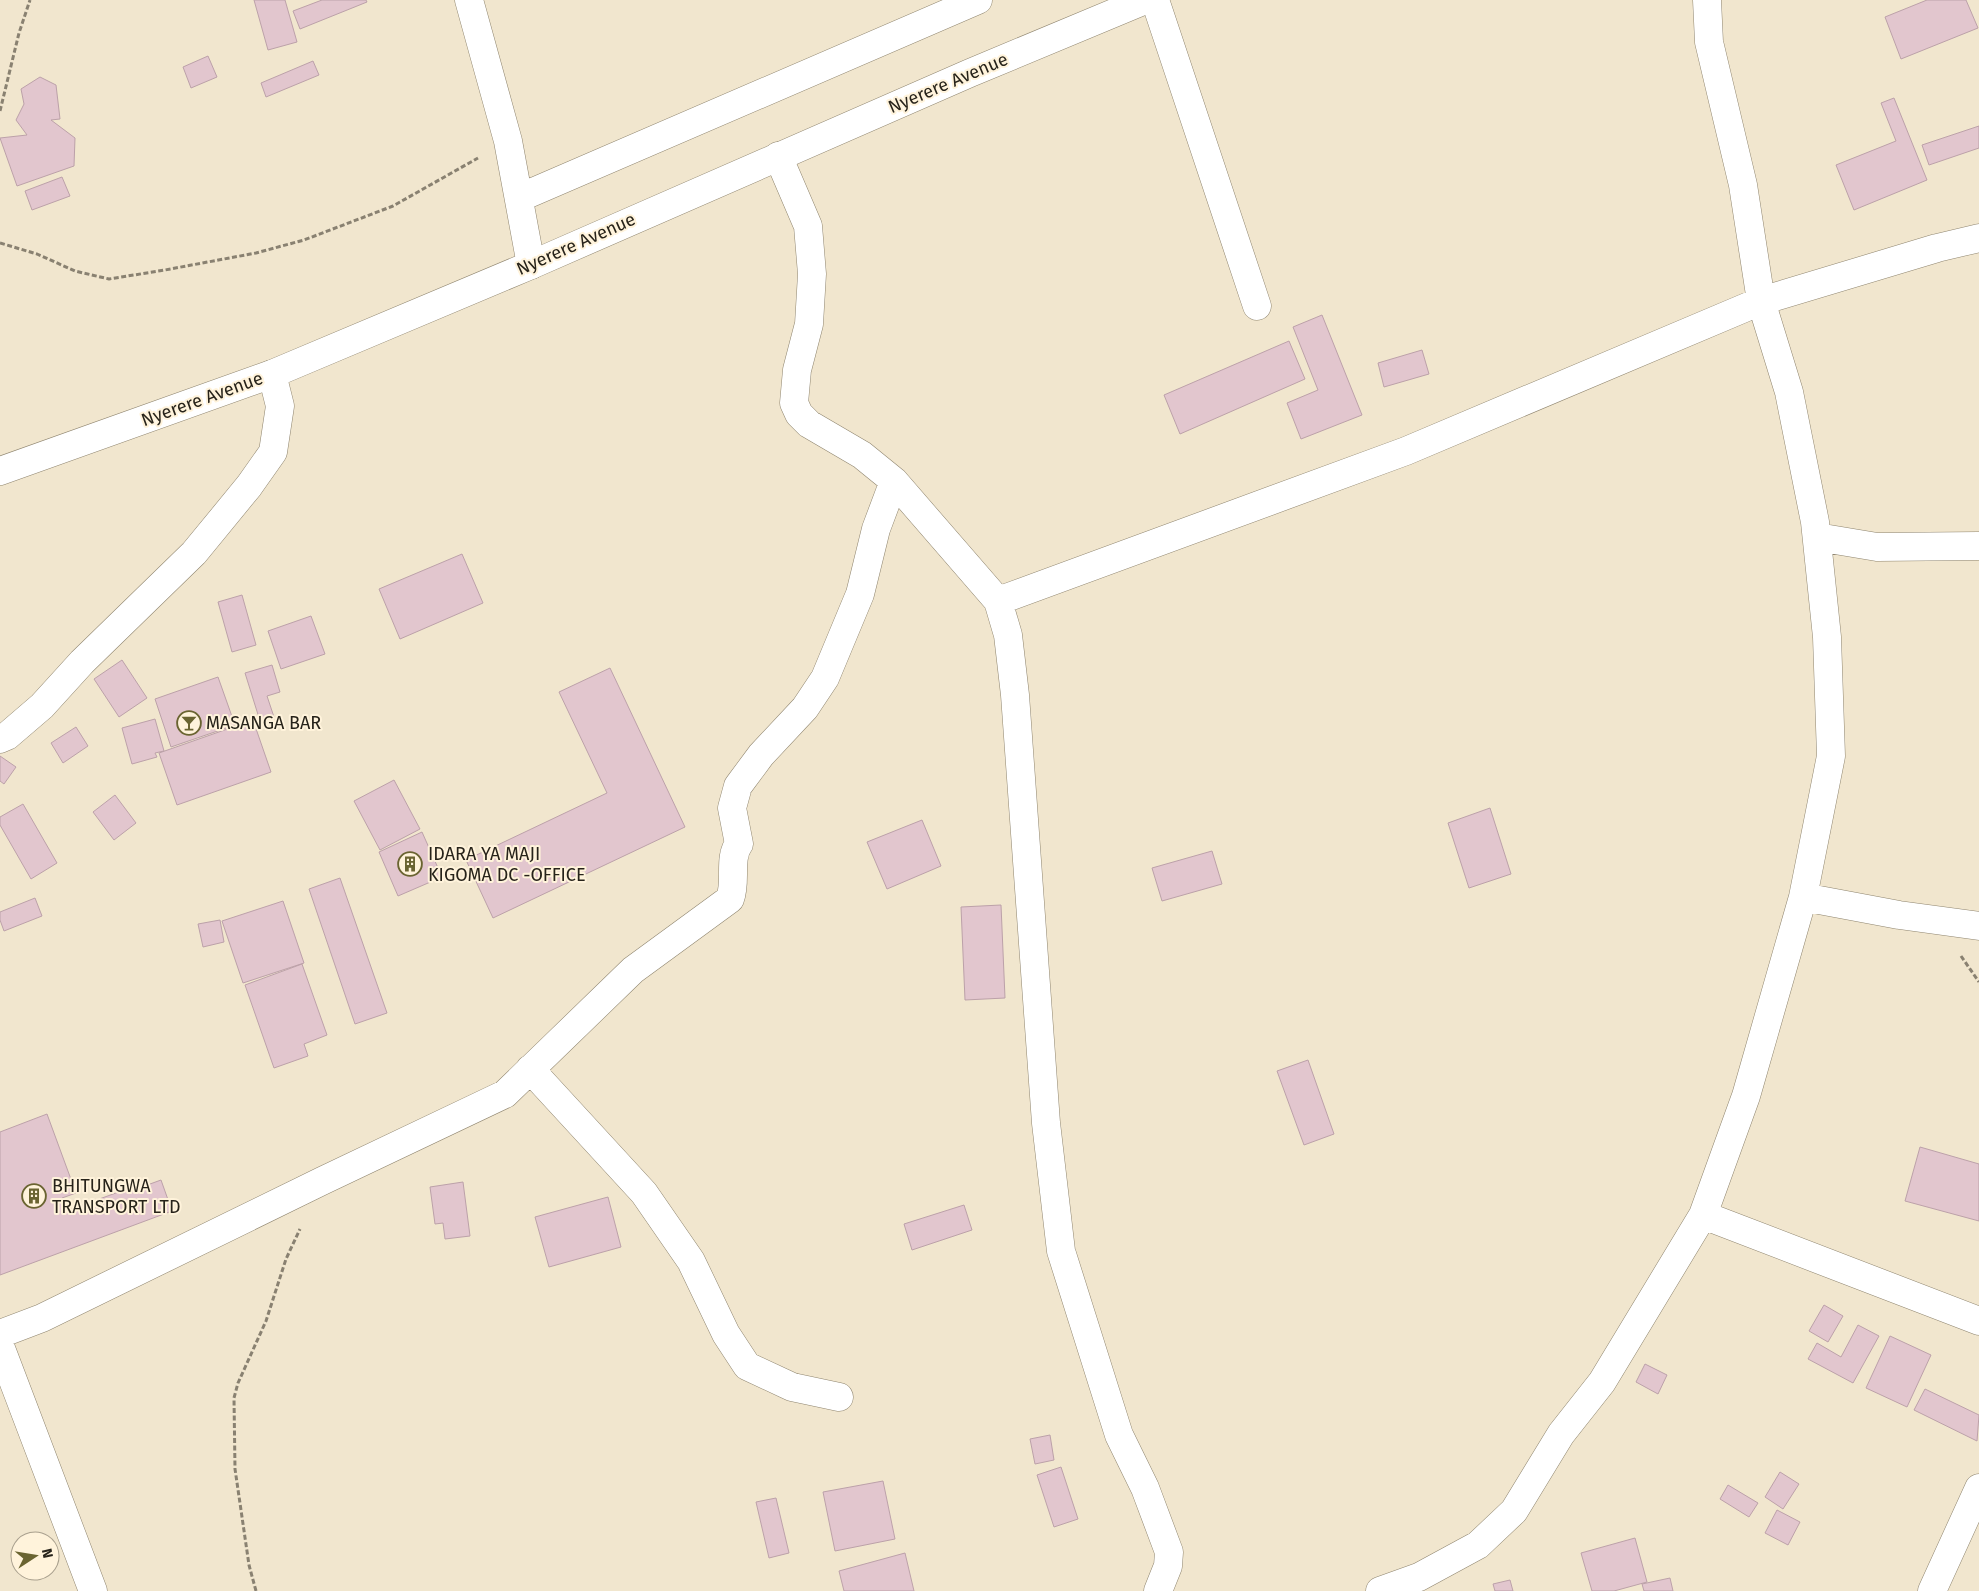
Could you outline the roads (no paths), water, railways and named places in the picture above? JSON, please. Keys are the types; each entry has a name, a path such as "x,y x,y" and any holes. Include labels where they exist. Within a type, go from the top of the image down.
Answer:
{"street":[{"path":"468,0 508,141 531,265"},
{"path":"519,198 978,0"},
{"name":"Nyerere Avenue","path":"0,471 272,374 531,265 778,156 1145,0"},
{"path":"1155,0 1257,306"},
{"path":"1380,1591 1420,1577 1478,1545 1514,1511 1561,1434 1602,1382 1703,1215 1746,1096 1803,897 1831,756 1827,637 1816,537 1789,392 1761,300 1743,185 1710,42 1708,0"},
{"path":"778,156 808,226 812,274 809,324 797,370 794,403 799,414 809,424 862,454 894,481 998,601 1008,635 1015,695 1046,1123 1061,1251 1119,1435 1144,1488 1169,1552 1168,1566 1158,1591"},
{"path":"998,601 1406,451 1761,300 1937,248 1979,238"},
{"path":"0,739 7,736 42,706 82,662 194,553 249,486 273,452 280,406 272,374"},
{"path":"0,1334 42,1318 505,1094 633,970 730,899 734,887 733,866 736,849 739,844 732,808 738,786 761,754 805,708 825,678 860,594 876,529 894,481"},
{"path":"1816,537 1877,547 1979,546"},
{"path":"1803,897 1898,915 1979,926"},
{"path":"530,1069 644,1192 692,1261 726,1334 747,1366 792,1387 839,1397"},
{"path":"1703,1215 1979,1321"},
{"path":"0,1346 93,1591"},
{"path":"1932,1591 1979,1488"}],"place":[{"name":"MASANGA BAR","path":"189,723"},
{"name":"IDARA YA MAJI KIGOMA DC -OFFICE","path":"410,864"},
{"name":"BHITUNGWA TRANSPORT LTD","path":"34,1196"}]}
